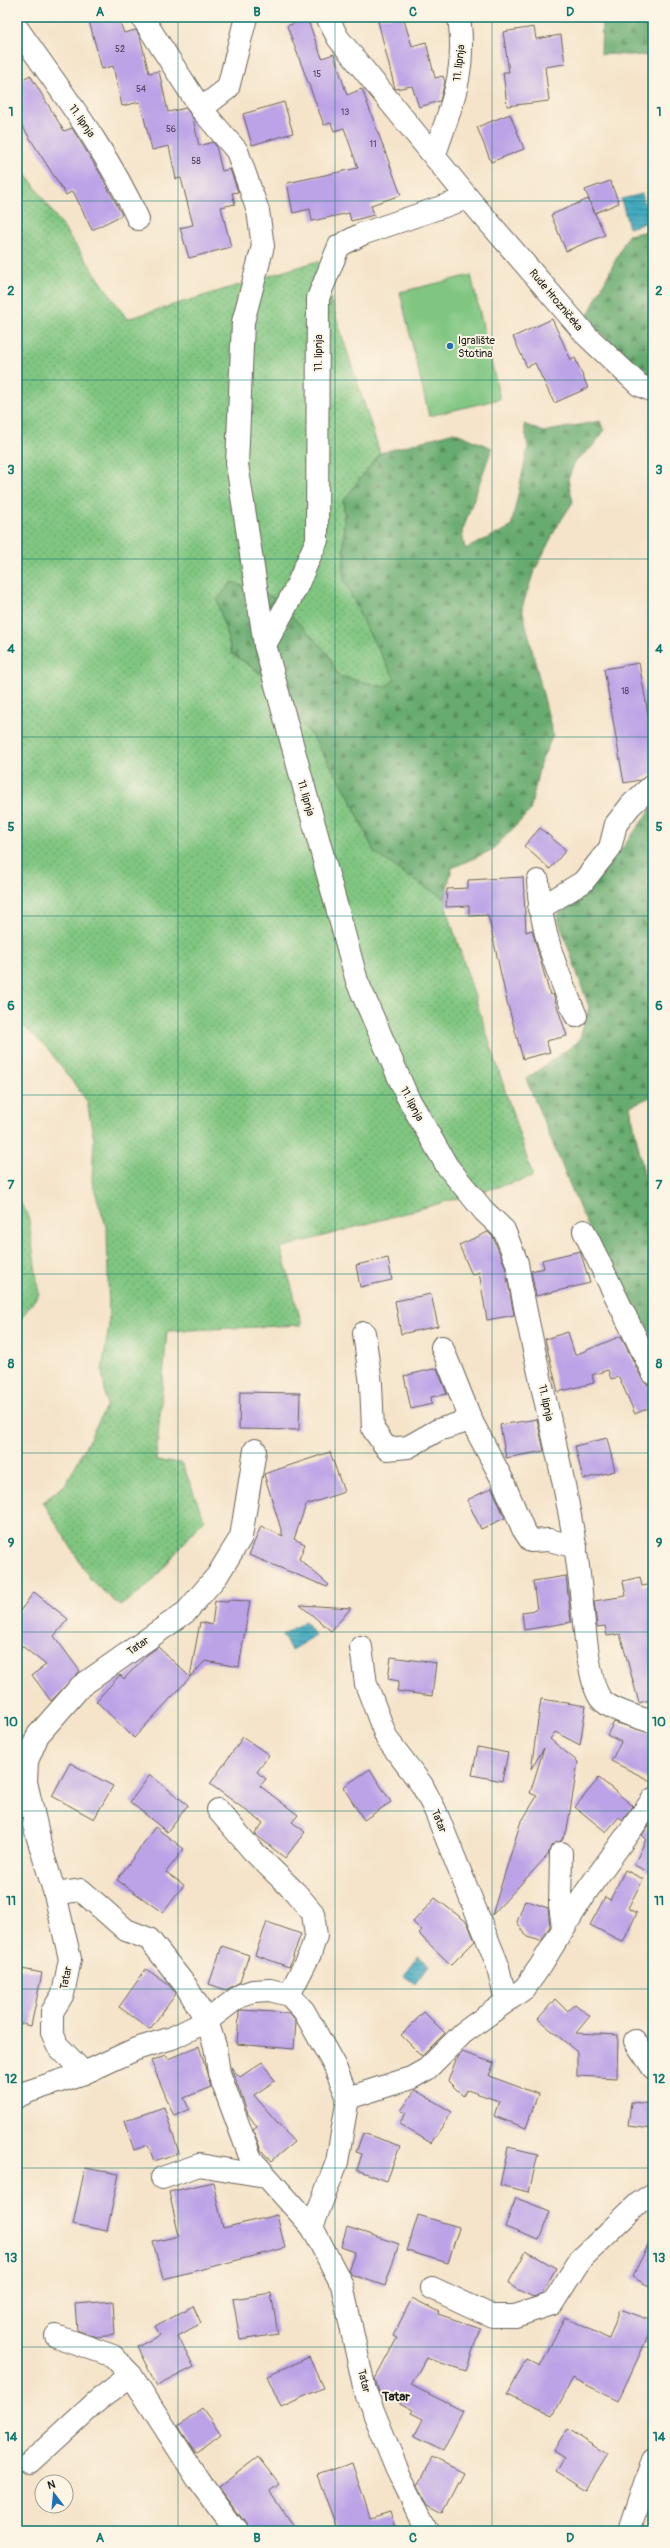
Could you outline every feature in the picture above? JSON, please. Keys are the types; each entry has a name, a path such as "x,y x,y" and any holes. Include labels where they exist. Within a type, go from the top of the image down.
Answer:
{"street":[{"name":"11. lipnja","path":"142,17 201,109 237,151 258,211 263,246 243,322 236,464 265,645 357,981 407,1096 446,1166 484,1211 504,1230 517,1263 576,1547 589,1660 601,1699 623,1712 653,1722"},
{"path":"201,109 228,88 246,17"},
{"path":"327,17 338,38 435,154 468,198"},
{"name":"11. lipnja","path":"435,154 454,98 461,66 463,45 459,17"},
{"name":"11. lipnja","path":"17,28 107,158 123,184 138,219"},
{"name":"11. lipnja","path":"265,645 296,588 317,540 318,298 339,246 362,234 468,198"},
{"name":"Rude Hrozničeka","path":"468,198 587,336 639,385 653,391"},
{"path":"539,910 583,882 610,848 616,824 631,806 653,785"},
{"path":"538,881 539,910 553,964 576,1016"},
{"path":"584,1231 653,1373"},
{"path":"364,1333 371,1384 373,1429 387,1449 408,1448 438,1430 471,1420"},
{"path":"442,1347 471,1420 502,1479 523,1529 531,1541 549,1540 576,1547"},
{"name":"Tatar","path":"84,2073 57,2045 52,2032 52,2012 64,1994 70,1959 26,1782 27,1761 38,1735 81,1686 186,1612 217,1576 241,1537 255,1450"},
{"name":"Tatar","path":"361,1648 366,1684 387,1739 422,1786 435,1810 497,1963 506,2001"},
{"name":"Tatar","path":"17,1785 39,1838"},
{"path":"348,2098 412,2078 427,2069 463,2033 525,1988 586,1892 653,1799"},
{"path":"218,1810 252,1851 295,1892 313,1913 316,1936 310,1954 289,1996"},
{"path":"561,1853 560,1906 563,1927"},
{"name":"Tatar","path":"55,1894 81,1890 112,1920 126,1930 149,1940 186,1986 207,2020 215,2046 221,2080 251,2159 312,2227 342,2285 365,2391 399,2474 427,2531"},
{"path":"17,2097 27,2092 84,2073 136,2049 172,2038 207,2020 240,1994 253,1991 270,1990 289,1996 304,2011 334,2065 348,2098 337,2162 312,2227"},
{"path":"635,2041 653,2068"},
{"path":"162,2178 199,2165 265,2176"},
{"path":"432,2288 492,2316 515,2316 552,2304 580,2260 639,2203 653,2194"},
{"path":"56,2336 113,2356 131,2375 199,2481 236,2531"},
{"path":"31,2462 96,2402 131,2375"},
{"path":"630,2531 653,2459"}],"green space":[{"path":"602,17 653,17 653,56 601,54"},
{"path":"17,161 127,319 318,261 380,453 344,500 344,579 365,626 395,679 385,687 338,676 327,652 232,582 217,600 232,654 266,677 312,736 348,794 374,852 410,878 446,899 446,907 533,1177 281,1248 302,1325 167,1331 156,1461 182,1463 204,1519 149,1585 120,1606 91,1580 43,1502 66,1484 107,1405 102,1371 109,1325 107,1229 92,1182 94,1140 87,1101 48,1049 17,1020"},
{"path":"653,230 653,372 647,377 586,319 628,235"},
{"name":"Igralište Stotina","path":"471,275 500,399 429,416 400,292"},
{"path":"600,421 604,431 592,447 575,461 568,480 573,502 556,528 533,574 522,608 553,735 540,764 530,811 492,850 452,868 446,899 410,878 374,852 348,794 312,736 267,677 232,654 217,600 232,582 273,597 327,652 338,676 385,687 395,679 365,626 344,579 344,500 380,453 454,432 492,448 462,532 465,549 511,527 528,447 524,424 543,432"},
{"path":"651,809 653,810 653,1096 630,1106 653,1218 653,1362 579,1207 526,1079 579,1041 589,1007 557,916 620,851"},
{"path":"17,1199 28,1214 39,1294 17,1324"}],"water":[{"path":"642,194 649,222 629,228 621,199"},
{"path":"305,1621 315,1636 291,1650 282,1635"},
{"path":"418,1957 429,1965 415,1984 404,1976"}],"building":[{"path":"88,17 118,17 124,33 136,30 140,37 149,73 159,71 168,112 186,108 193,118 199,146 213,142 216,146 222,171 230,169 238,192 232,193 235,204 221,207 231,247 189,258 180,228 193,225 181,178 176,179 169,146 152,150 140,102 122,106 113,66 102,69"},
{"path":"377,17 403,17 412,46 426,42 435,78 443,76 445,82 440,101 419,107 412,86 395,89"},
{"path":"307,18 322,58 334,54 347,95 362,89 401,195 371,205 374,215 351,221 349,213 312,221 310,209 293,213 287,183 358,168 344,128 334,131 331,123 324,125 287,26"},
{"path":"534,27 536,39 561,35 565,64 545,67 549,101 507,106 503,72 509,72 503,32"},
{"path":"30,75 64,131 72,128 101,175 122,215 92,230 73,191 66,195 17,118 17,83"},
{"path":"284,102 293,133 252,145 243,114"},
{"path":"510,114 524,149 491,162 477,127"},
{"path":"610,181 619,203 595,213 585,190"},
{"path":"588,199 605,235 566,251 551,215"},
{"path":"552,319 571,360 575,358 588,388 554,403 535,363 527,367 513,337"},
{"path":"639,663 653,742 653,773 640,780 624,783 604,669"},
{"path":"540,828 566,850 550,869 524,846"},
{"path":"523,877 526,932 532,930 550,995 553,994 567,1036 546,1041 550,1052 523,1059 507,1002 488,915 469,916 469,906 446,907 447,889 468,888 468,880"},
{"path":"488,1232 493,1237 505,1266 514,1315 487,1320 479,1272 472,1275 459,1245"},
{"path":"580,1251 590,1283 536,1296 531,1271 544,1268 542,1260"},
{"path":"388,1258 392,1280 360,1287 356,1265"},
{"path":"431,1294 438,1326 401,1334 395,1301"},
{"path":"568,1332 575,1355 621,1336 642,1379 646,1384 653,1385 653,1406 635,1414 619,1377 611,1379 608,1370 592,1375 594,1383 558,1392 545,1339"},
{"path":"437,1368 447,1394 431,1397 432,1404 411,1409 404,1376"},
{"path":"240,1392 300,1393 299,1430 239,1429"},
{"path":"537,1419 544,1451 506,1458 500,1425"},
{"path":"607,1438 615,1471 583,1479 575,1446"},
{"path":"330,1452 344,1492 306,1505 294,1539 305,1544 299,1559 329,1585 327,1587 249,1555 261,1526 283,1536 264,1474"},
{"path":"492,1488 505,1518 481,1529 467,1500"},
{"path":"566,1576 571,1622 524,1630 522,1612 537,1610 533,1581"},
{"path":"640,1577 642,1586 653,1584 653,1699 639,1703 620,1634 607,1636 605,1626 597,1627 594,1601 626,1596 623,1581"},
{"path":"34,1592 68,1619 54,1636 80,1671 51,1701 32,1675 46,1665 17,1642 17,1615"},
{"path":"228,1600 250,1601 239,1667 205,1661 134,1738 96,1701 120,1675 124,1679 147,1655 158,1647 190,1677 200,1622 212,1625 215,1601 228,1602"},
{"path":"300,1605 351,1608 331,1631"},
{"path":"391,1657 436,1663 432,1696 397,1691 399,1681 388,1679"},
{"path":"541,1699 586,1706 580,1745 555,1732 550,1739 578,1762 567,1830 561,1841 551,1846 548,1855 492,1915 520,1824 537,1796 530,1793 544,1748 531,1769"},
{"path":"614,1722 653,1734 653,1782 611,1761 621,1742 607,1735"},
{"path":"243,1737 269,1755 257,1772 266,1779 260,1786 298,1815 292,1822 305,1832 285,1858 255,1834 263,1823 210,1784"},
{"path":"478,1747 508,1753 502,1781 472,1775"},
{"path":"70,1763 113,1786 94,1819 52,1796"},
{"path":"370,1769 391,1802 364,1820 343,1787"},
{"path":"150,1775 188,1805 167,1832 130,1802"},
{"path":"599,1778 633,1806 623,1820 619,1817 606,1832 575,1807"},
{"path":"652,1822 653,1874 634,1865 646,1839 642,1835"},
{"path":"155,1827 184,1849 166,1872 184,1885 163,1913 117,1880"},
{"path":"625,1870 643,1879 628,1908 637,1913 623,1942 590,1925 605,1897 610,1900"},
{"path":"435,1898 467,1922 475,1941 451,1965 419,1934 422,1931 413,1922"},
{"path":"525,1900 548,1908 550,1926 541,1941 527,1937 517,1922"},
{"path":"267,1922 301,1934 289,1967 255,1955"},
{"path":"222,1946 249,1955 240,1982 226,1990 209,1984"},
{"path":"17,1968 42,1973 31,2026 17,2023"},
{"path":"146,1969 169,1985 176,1994 150,2029 119,2007"},
{"path":"555,1999 567,2011 575,2004 590,2016 576,2033 618,2035 617,2078 577,2076 577,2052 538,2019"},
{"path":"242,2010 289,2013 296,2022 294,2049 237,2044 239,2012"},
{"path":"424,2012 445,2033 422,2056 401,2035"},
{"path":"199,2046 211,2087 184,2098 189,2109 174,2116 151,2061 166,2055 168,2059"},
{"path":"462,2052 494,2063 489,2076 538,2094 526,2128 494,2116 499,2101 467,2090 463,2096 448,2081 457,2057"},
{"path":"262,2062 275,2081 254,2095 294,2142 271,2161 261,2150 253,2130 257,2127 248,2114 231,2067 240,2077"},
{"path":"415,2090 452,2112 431,2143 399,2124 406,2113 401,2111"},
{"path":"631,2102 653,2104 653,2129 628,2126"},
{"path":"164,2107 179,2153 154,2161 148,2145 134,2150 124,2121"},
{"path":"363,2133 400,2146 387,2181 357,2170 362,2154 356,2152"},
{"path":"508,2147 538,2154 529,2192 500,2185"},
{"path":"85,2168 119,2174 107,2231 73,2224"},
{"path":"213,2182 223,2228 277,2215 285,2248 163,2279 153,2242 179,2236 169,2192"},
{"path":"516,2198 550,2211 539,2240 505,2227"},
{"path":"418,2215 459,2227 448,2263 407,2251"},
{"path":"347,2227 399,2244 385,2286 350,2274 348,2270 355,2252 341,2247"},
{"path":"653,2236 653,2288 632,2277"},
{"path":"526,2251 556,2268 542,2294 533,2297 508,2284"},
{"path":"271,2293 278,2334 240,2340 233,2299"},
{"path":"412,2298 439,2312 438,2314 480,2328 466,2371 426,2358 411,2385 463,2411 443,2451 414,2437 423,2419 411,2413 413,2410 379,2392 375,2379 397,2338 393,2336"},
{"path":"113,2301 115,2335 96,2337 77,2330 75,2304"},
{"path":"193,2306 201,2323 178,2336 194,2367 157,2386 137,2347 160,2335 155,2326"},
{"path":"620,2309 653,2321 653,2326 618,2401 573,2378 553,2416 508,2394 526,2359 540,2366 565,2317 609,2339"},
{"path":"309,2357 323,2388 281,2407 267,2376"},
{"path":"202,2408 221,2434 196,2453 178,2426"},
{"path":"567,2429 608,2454 586,2490 556,2471 564,2458 553,2451"},
{"path":"258,2457 279,2484 270,2491 296,2531 248,2531 246,2524 219,2487"},
{"path":"432,2457 464,2473 443,2513 428,2505 418,2484"},
{"path":"352,2463 370,2518 390,2512 396,2531 338,2531 317,2475"}],"place":[{"name":"Igralište Stotina","path":"450,346"}],"district":[{"name":"Tatar","path":"396,2397"}]}
